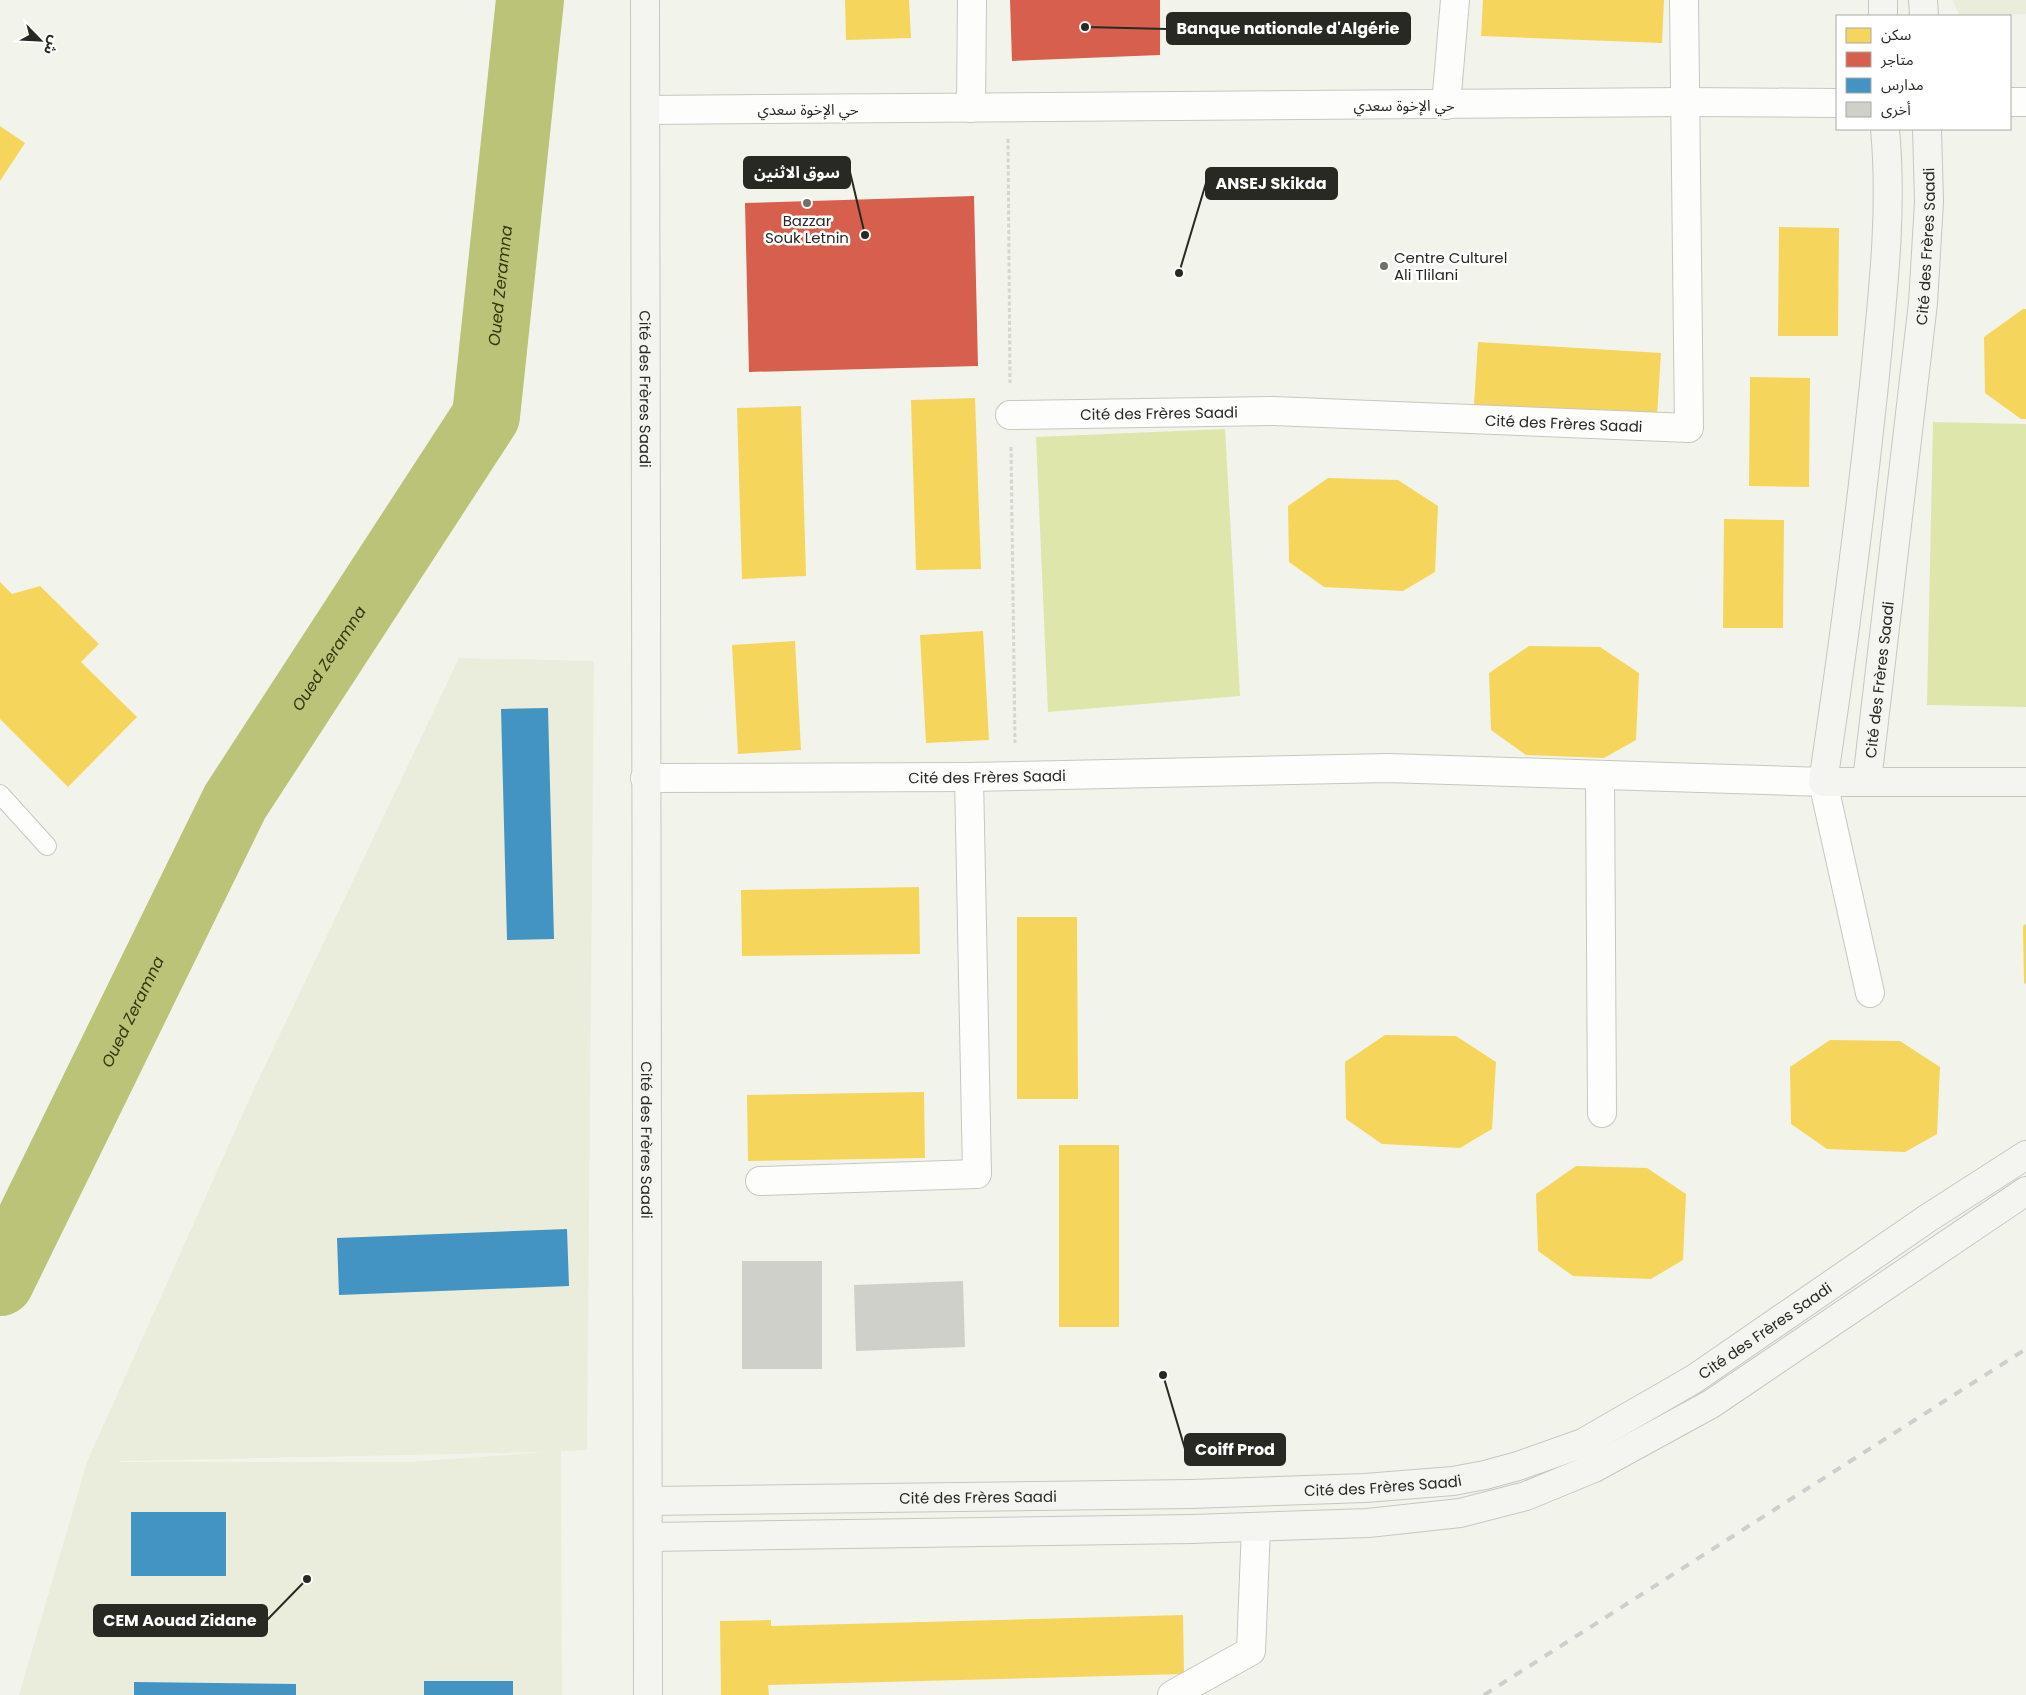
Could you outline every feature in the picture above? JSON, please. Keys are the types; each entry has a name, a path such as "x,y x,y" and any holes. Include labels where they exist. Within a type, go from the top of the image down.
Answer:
{"main road":[{"name":"Cité des Frères Saadi","path":"645,0 648,1695"},
{"path":"1883,0 1883,15"},
{"path":"1923,0 1924,15"},
{"path":"1823,782 1841,668 1881,308 1887,242 1889,170 1885,130"},
{"name":"Cité des Frères Saadi","path":"1867,781 1923,303 1929,202 1927,130"},
{"name":"Cité des Frères Saadi","path":"1823,782 2026,782"},
{"name":"Cité des Frères Saadi","path":"648,1501 1191,1494 1365,1488 1453,1482 1485,1475 1518,1466 1584,1443 1694,1379 1928,1218 2026,1155"},
{"name":"Cité des Frères Saadi","path":"649,1537 1256,1527 1368,1523 1460,1513 1526,1496 1594,1468 1711,1404 2026,1191"}],"street":[{"path":"971,108 972,0"},
{"path":"1446,104 1455,0"},
{"name":"Cité des Frères Saadi","path":"1010,415 1273,411 1689,428 1684,0"},
{"name":"حي الإخوة سعدي","path":"646,110 1685,102 1836,103"},
{"path":"2011,102 2026,102"},
{"name":"Cité des Frères Saadi","path":"645,778 969,777 1388,768 1823,782"},
{"path":"1600,775 1602,1113"},
{"path":"760,1181 976,1174 969,777"},
{"path":"1823,782 1870,993"},
{"path":"1172,1695 1251,1651 1256,1527"}],"lane":[{"path":"0,794 48,846"}],"shaded area":[{"path":"1952,0 2026,0 2026,14 1960,15"},
{"path":"459,658 594,661 587,1450 561,1451 562,1695 19,1695 87,1462 252,1093","holes":["546,1452 410,1462 120,1462 120,1461"]}],"green space":[{"path":"1933,422 2026,424 2026,707 1927,705"},
{"path":"1225,429 1240,696 1048,712 1036,437"}],"building: سكن":[{"path":"845,0 909,0 911,38 846,40"},
{"path":"1483,0 1664,0 1662,43 1481,36"},
{"path":"0,126 25,143 0,181"},
{"path":"1779,227 1839,228 1838,336 1778,336"},
{"path":"2023,309 2026,309 2026,419 2021,419 1985,393 1984,337"},
{"path":"1478,342 1661,353 1657,416 1474,405"},
{"path":"1750,377 1810,378 1809,487 1749,486"},
{"path":"975,398 981,569 916,570 911,400"},
{"path":"801,406 806,576 742,579 737,408"},
{"path":"1328,478 1398,480 1438,506 1435,572 1403,591 1324,587 1289,562 1288,506"},
{"path":"1724,519 1784,520 1783,628 1723,628"},
{"path":"0,582 12,594 40,586 99,644 81,662 137,717 68,787 0,719"},
{"path":"983,631 989,740 926,743 920,635"},
{"path":"795,641 801,750 738,754 732,645"},
{"path":"1529,646 1600,647 1639,673 1636,740 1604,758 1526,755 1491,730 1489,673"},
{"path":"919,887 920,954 742,956 741,890"},
{"path":"1017,917 1077,917 1078,1099 1017,1099"},
{"path":"2026,924 2026,984 2024,983 2023,926"},
{"path":"1385,1035 1456,1036 1496,1062 1492,1129 1460,1148 1382,1144 1346,1119 1345,1062"},
{"path":"1830,1040 1900,1041 1940,1067 1937,1134 1905,1152 1827,1149 1791,1124 1790,1067"},
{"path":"924,1092 925,1158 748,1161 747,1095"},
{"path":"1059,1145 1119,1145 1119,1327 1059,1327"},
{"path":"1576,1166 1647,1168 1686,1194 1683,1260 1651,1279 1573,1276 1538,1251 1536,1194"},
{"path":"1183,1615 1184,1674 768,1685 769,1695 721,1695 720,1621 771,1620 771,1626"}],"building: متاجر":[{"path":"1010,0 1160,0 1160,55 1012,61"},
{"path":"974,196 978,366 749,372 745,203"}],"building: مدارس":[{"path":"548,708 554,939 507,940 501,709"},
{"path":"567,1229 569,1286 339,1295 337,1238"},
{"path":"131,1512 226,1512 226,1576 131,1576"},
{"path":"424,1681 513,1681 513,1695 424,1695"},
{"path":"134,1682 296,1684 296,1695 134,1695"}],"building: أخرى":[{"path":"742,1261 822,1261 822,1369 742,1369"},
{"path":"963,1281 965,1347 856,1351 854,1285"}],"waterway":[{"name":"Oued Zeramna","path":"0,1282 235,802 486,416 530,0"}],"railway":[{"path":"1484,1695 2026,1349"}],"place":[{"name":"Banque nationale d'Algérie","path":"1085,27"},
{"name":"Bazzar Souk Letnin","path":"807,203"},
{"name":"سوق الاثنين","path":"865,235"},
{"name":"Centre Culturel Ali Tlilani","path":"1384,266"},
{"name":"ANSEJ Skikda","path":"1179,273"},
{"name":"Coiff Prod","path":"1163,1375"},
{"name":"CEM Aouad Zidane","path":"307,1579"}]}
